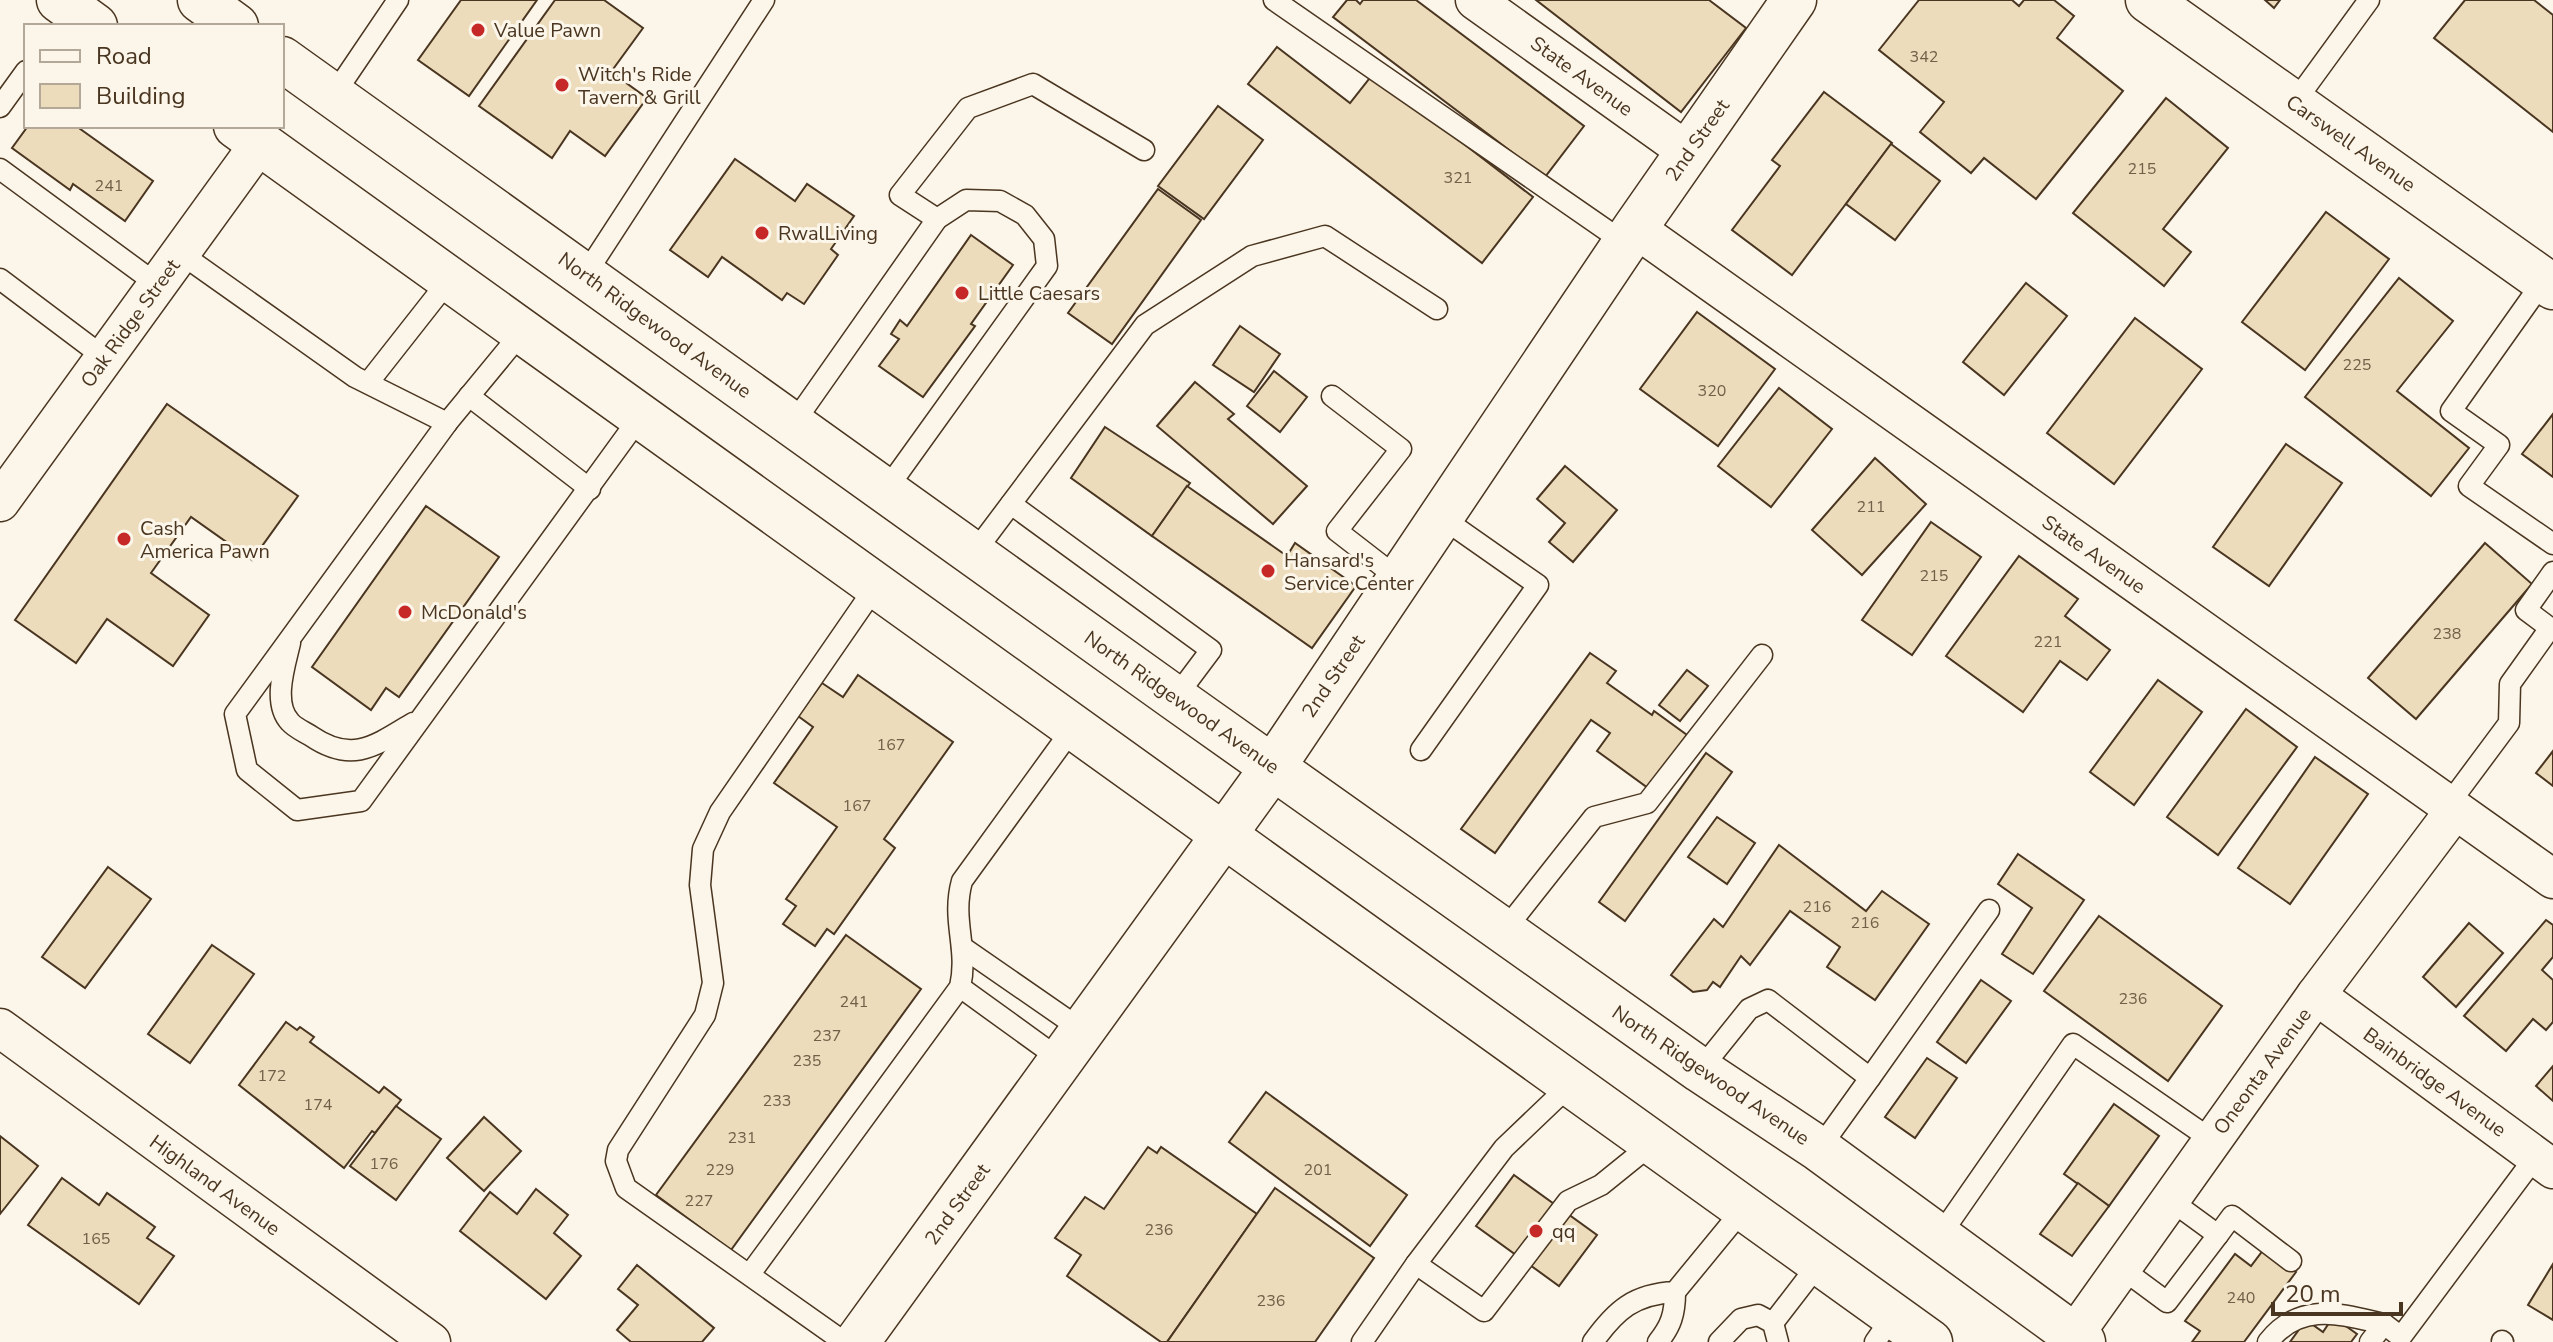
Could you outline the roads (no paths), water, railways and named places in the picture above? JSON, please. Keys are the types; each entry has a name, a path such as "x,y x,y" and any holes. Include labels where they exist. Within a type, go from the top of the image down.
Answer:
{"main road":[{"name":"Carswell Avenue","path":"2148,0 2548,284"},
{"name":"2nd Street","path":"857,1342 1273,767 1688,152 1781,5"},
{"name":"North Ridgewood Avenue","path":"284,60 1175,698 1700,1070 1819,1149 2078,1338"},
{"path":"248,135 1820,1262 1884,1329 1930,1342"}],"street":[{"name":"State Avenue","path":"1475,0 1688,152"},
{"name":"Oak Ridge Street","path":"0,502 180,253 248,135"},
{"name":"State Avenue","path":"1630,236 2553,879"},
{"name":"Oneonta Avenue","path":"2078,1338 2121,1268 2451,807"},
{"name":"Bainbridge Avenue","path":"2316,995 2544,1162"},
{"name":"Highland Avenue","path":"0,1028 431,1342"}],"lane":[{"path":"333,96 398,0"},
{"path":"585,275 764,0"},
{"path":"1274,0 1630,236"},
{"path":"2294,103 2369,0"},
{"path":"0,107 24,74"},
{"path":"937,219 900,195 968,108 1033,84 1144,150"},
{"path":"0,169 158,285"},
{"path":"793,424 937,219 966,200 1000,201 1025,215 1044,239 1047,266 886,490"},
{"path":"974,553 1145,325 1252,256 1325,236 1437,309"},
{"path":"180,253 355,377 447,423"},
{"path":"0,279 105,358"},
{"path":"368,383 449,280"},
{"path":"2548,284 2451,411 2499,445 2469,486 2553,544"},
{"path":"522,332 447,423 235,714 247,770 297,810 361,801 640,417"},
{"path":"469,396 590,489"},
{"path":"1332,396 1401,449 1337,531 1399,579"},
{"path":"1011,504 1211,650 1175,698"},
{"path":"1421,750 1538,585 1441,517"},
{"path":"2451,807 2509,723 2510,684 2550,628 2526,610 2553,572"},
{"path":"844,1342 626,1188 616,1161 618,1150 705,1015 713,983 700,885 703,849 720,812 876,586"},
{"path":"292,635 281,684 283,709 289,722 329,748 345,752 377,744 424,716"},
{"path":"1504,931 1594,817 1647,803 1762,655"},
{"path":"750,1274 960,987 964,968 956,902 962,881 1073,728"},
{"path":"1819,1149 1989,910"},
{"path":"962,947 1072,1045"},
{"path":"960,987 1072,1045"},
{"path":"1700,1070 1749,1009 1768,1000 1870,1078"},
{"path":"1939,1237 2073,1044 2212,1140"},
{"path":"1362,1342 1416,1264 1504,1148 1570,1085"},
{"path":"1416,1264 1484,1311 1568,1201 1601,1185 1653,1143"},
{"path":"2268,1342 2280,1326 2308,1315 2333,1313 2384,1324 2401,1337 2544,1162"},
{"path":"2170,1200 2218,1235"},
{"path":"1658,1342 1670,1327 1675,1292 1744,1208"},
{"path":"2121,1268 2167,1302 2232,1216 2291,1261"},
{"path":"1719,1342 1741,1319 1758,1315 1775,1332 1820,1262"},
{"path":"1593,1342 1611,1317 1632,1301 1656,1293 1675,1292"},
{"path":"2370,1342 2384,1324"}],"place":[{"name":"Value Pawn","path":"478,30"},
{"name":"Witch's Ride Tavern & Grill","path":"562,85"},
{"name":"RwalLiving","path":"762,233"},
{"name":"Little Caesars","path":"962,293"},
{"name":"Cash America Pawn","path":"124,539"},
{"name":"Hansard's Service Center","path":"1268,571"},
{"name":"McDonald's","path":"405,612"},
{"name":"qq","path":"1536,1231"}]}
